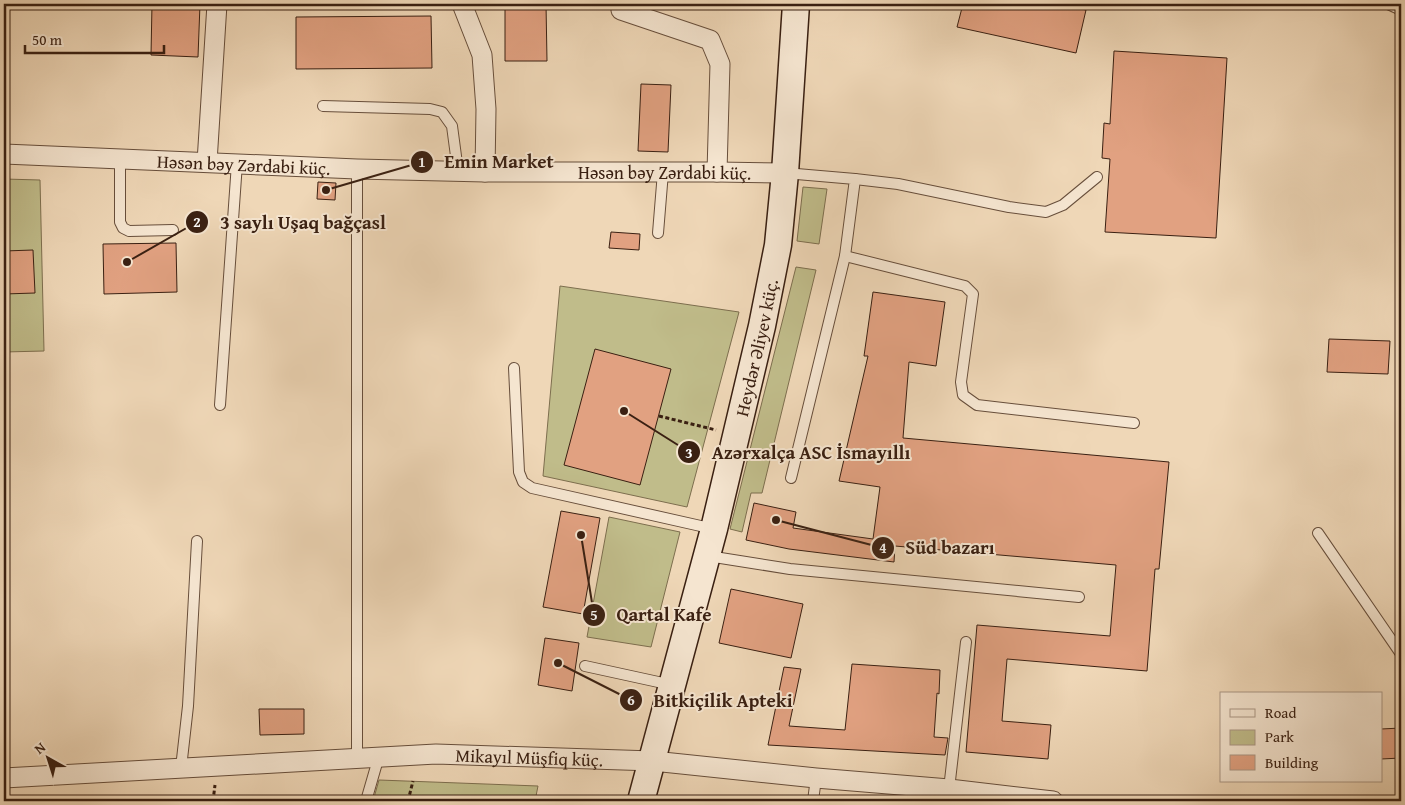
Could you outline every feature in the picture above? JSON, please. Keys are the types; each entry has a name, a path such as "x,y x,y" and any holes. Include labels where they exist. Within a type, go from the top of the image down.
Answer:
{"main road":[{"name":"Heydər Əliyev küç.","path":"641,801 714,529 762,326 778,245 785,174 796,4"}],"street":[{"path":"207,162 217,4"},
{"path":"462,4 482,55 486,109 485,172"},
{"path":"622,10 710,40 720,64 717,172"},
{"name":"Həsən bəy Zərdabi küç.","path":"5,154 357,169 485,172 717,172 785,174"},
{"name":"Mikayıl Müşfiq küç.","path":"4,778 436,754 653,761 816,778 949,789 1044,801"}],"lane":[{"path":"1388,4 1401,10"},
{"path":"323,106 430,109 442,112 452,126 458,171"},
{"path":"120,158 120,222 123,228 129,230 173,230"},
{"path":"220,406 236,163"},
{"path":"357,169 357,758"},
{"path":"658,232 663,172"},
{"path":"785,174 898,184 1010,207 1046,212 1063,205 1097,177"},
{"path":"791,478 845,256 855,179"},
{"path":"845,256 965,286 973,294 961,382 963,395 977,405 1134,423"},
{"path":"514,368 519,472 523,482 532,488 714,529"},
{"path":"1318,534 1401,654"},
{"path":"181,768 188,706 197,541"},
{"path":"707,556 790,569 1079,597"},
{"path":"949,789 966,642"},
{"path":"585,666 673,685"},
{"path":"366,801 379,756"},
{"path":"813,801 816,778"}],"path":[{"path":"5,154 7,251"},
{"path":"659,416 736,435"},
{"path":"408,801 413,781"}],"green space":[{"path":"4,179 40,180 44,351 4,352"},
{"path":"803,187 827,189 819,244 797,241"},
{"path":"796,267 816,270 762,493 751,493 742,532 730,529"},
{"path":"560,286 739,312 687,507 543,476"},
{"path":"609,517 680,532 651,647 587,637"},
{"path":"379,780 538,786 535,801 373,801"}],"building":[{"path":"152,4 200,4 198,57 151,55"},
{"path":"505,4 546,4 547,61 505,61"},
{"path":"963,4 1057,4 1086,10 1076,53 957,27"},
{"path":"431,16 432,68 296,69 296,17"},
{"path":"1114,51 1227,58 1216,238 1105,232 1110,159 1102,158 1104,123 1110,124"},
{"path":"641,84 671,85 668,152 638,151"},
{"path":"318,182 336,183 335,200 317,199"},
{"path":"611,232 640,234 639,250 609,248"},
{"path":"176,243 177,292 104,294 103,244"},
{"path":"33,250 35,293 4,294 4,251"},
{"path":"873,292 945,302 936,366 909,362 903,438 1169,462 1159,569 1155,569 1147,671 1007,659 1002,721 1051,725 1048,759 966,752 977,625 1110,636 1116,565 895,546 894,562 789,549 746,540 754,503 796,512 793,528 873,539 880,487 839,481 868,356 864,356"},
{"path":"1329,339 1390,341 1388,374 1327,372"},
{"path":"595,349 671,369 640,485 564,465"},
{"path":"561,511 600,518 583,614 543,607"},
{"path":"731,589 803,604 791,658 719,643"},
{"path":"545,638 579,643 572,691 538,685"},
{"path":"852,664 940,670 934,737 948,738 945,755 768,745 784,667 801,669 789,726 845,730"},
{"path":"259,709 304,709 304,734 260,735"},
{"path":"1401,728 1401,758 1382,759 1382,729"}],"place":[{"name":"Emin Market","path":"326,190"},
{"name":"3 saylı Uşaq bağçasl","path":"127,262"},
{"name":"Azərxalça ASC İsmayıllı","path":"624,411"},
{"name":"Süd bazarı","path":"776,520"},
{"name":"Qartal Kafe","path":"581,535"},
{"name":"Bitkiçilik Apteki","path":"558,663"}]}
